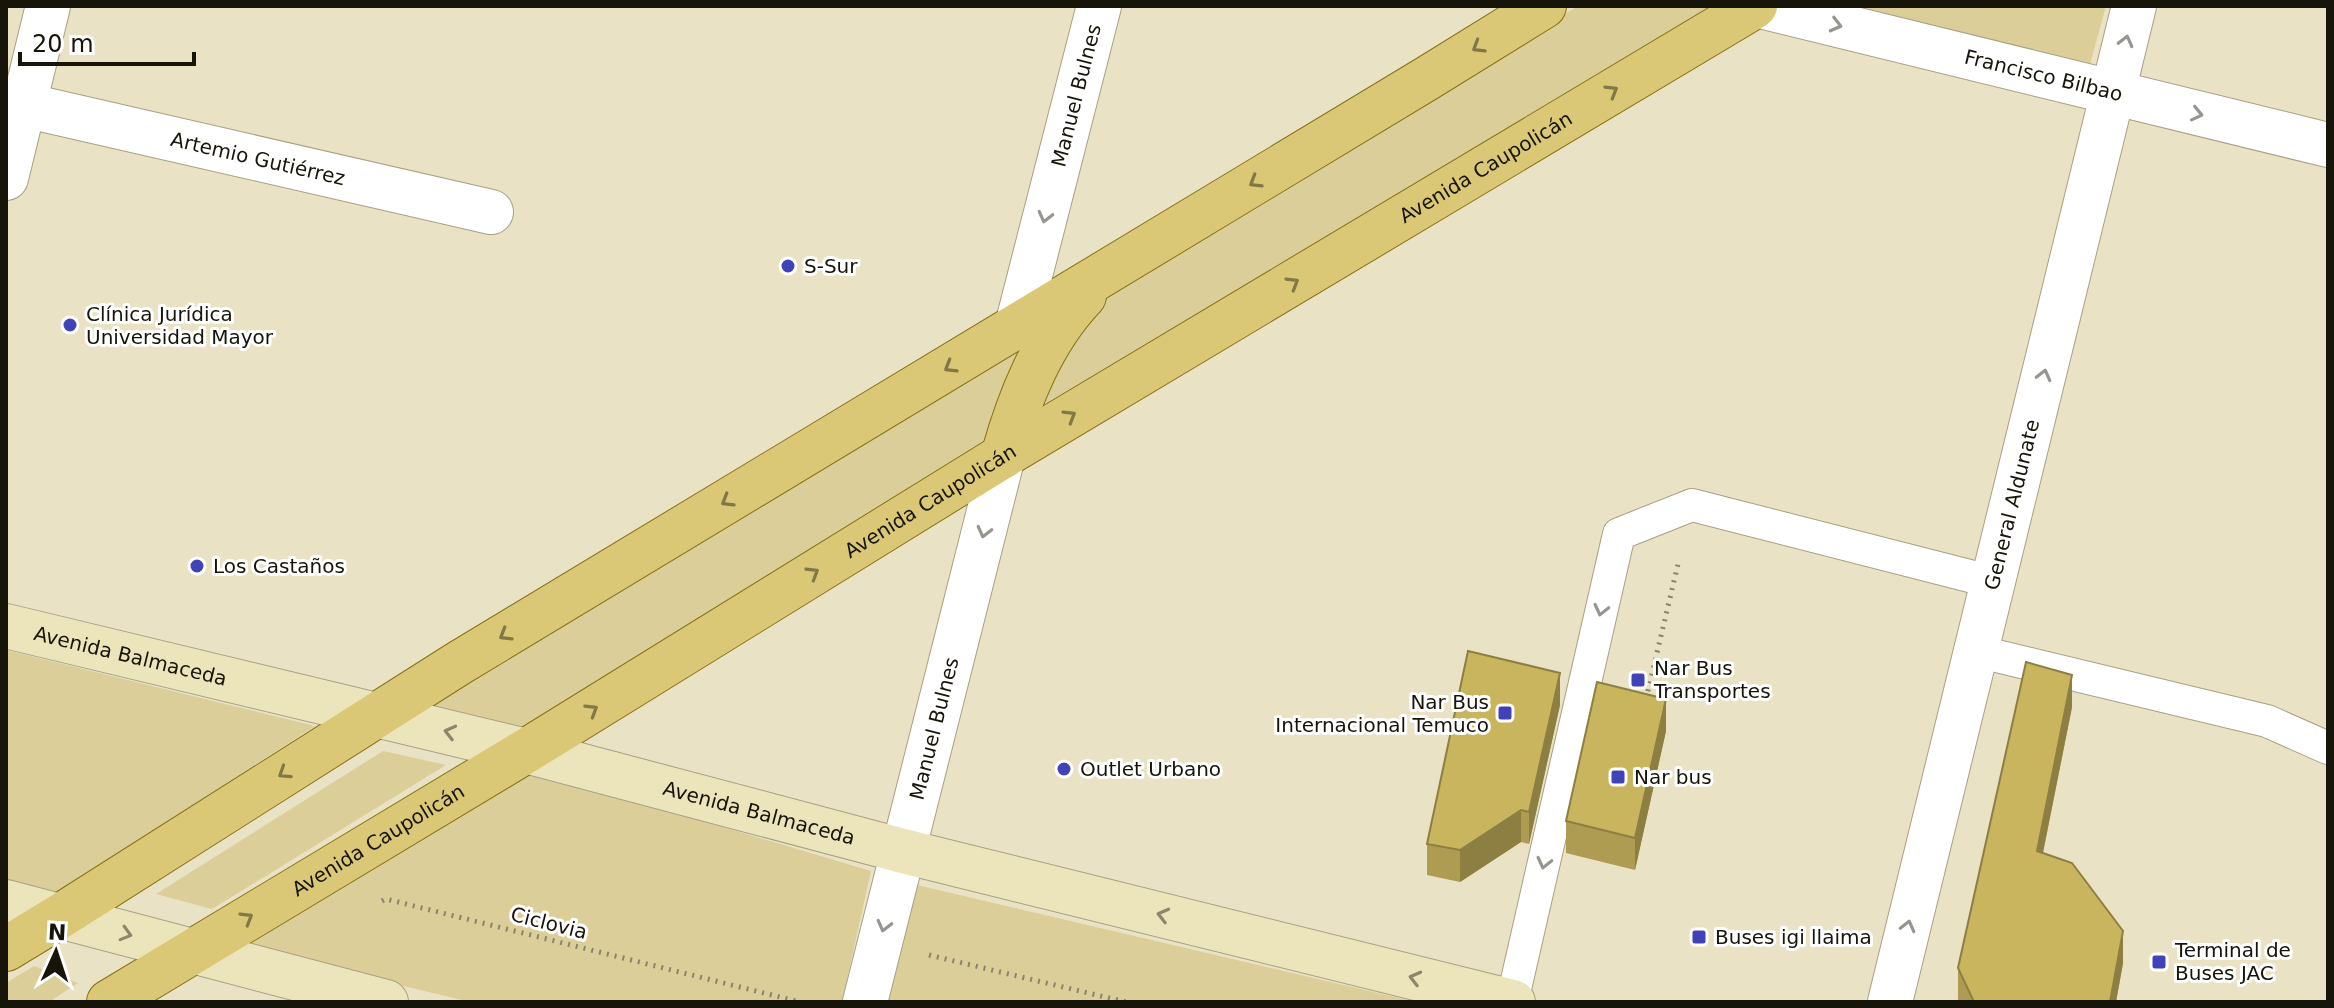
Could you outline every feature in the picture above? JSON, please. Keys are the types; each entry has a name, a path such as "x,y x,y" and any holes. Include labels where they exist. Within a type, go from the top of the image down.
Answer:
{"main road":[{"path":"6,949 376,714 1544,6"},
{"name":"Avenida Caupolicán","path":"109,1002 526,751 1003,456 1758,6"},
{"path":"1003,456 1015,413 1033,371 1080,301 1109,270"},
{"name":"Avenida Balmaceda","path":"6,626 526,751 903,851 1512,1002"},
{"path":"6,902 386,1002"}],"street":[{"path":"6,178 48,6"},
{"name":"Manuel Bulnes","path":"1017,326 1099,6"},
{"name":"Francisco Bilbao","path":"1758,6 2328,145"},
{"name":"General Aldunate","path":"1890,1002 2134,6"},
{"name":"Artemio Gutiérrez","path":"24,105 491,212"},
{"name":"Manuel Bulnes","path":"865,1002 1003,456"}],"lane":[{"path":"1512,1002 1619,534 1692,505 1993,582"},
{"path":"1976,651 2267,721 2328,748"}],"path":[{"path":"1643,709 1692,505"},
{"name":"Ciclovia","path":"373,904 386,899 800,1002"},
{"path":"915,951 1126,1002"}],"shaded area":[{"path":"1578,6 1722,6 523,732 422,708"},
{"path":"1859,6 2106,6 2089,68"},
{"path":"6,650 315,726 58,892 6,879"},
{"path":"383,751 446,765 212,909 156,894"},
{"path":"528,769 871,871 842,1002 470,1002 234,945"},
{"path":"917,885 1416,1002 882,1002"},
{"path":"34,966 78,983 49,1002 6,1002 6,983"}],"building":[{"path":"1468,651 1560,673 1529,812 1521,810 1460,850 1427,844"},
{"path":"2026,662 2072,675 2037,851 2072,863 2123,931 2110,1002 1974,1002 1958,968"},
{"path":"1597,682 1666,699 1635,838 1566,821"}],"place":[{"name":"S-Sur","path":"788,266"},
{"name":"Clínica Jurídica Universidad Mayor","path":"70,325"},
{"name":"Los Castaños","path":"197,566"},
{"name":"Nar Bus Transportes","path":"1638,680"},
{"name":"Nar Bus Internacional Temuco","path":"1505,713"},
{"name":"Outlet Urbano","path":"1064,769"},
{"name":"Nar bus","path":"1618,777"},
{"name":"Buses igi llaima","path":"1699,937"},
{"name":"Terminal de Buses JAC","path":"2159,962"}]}
